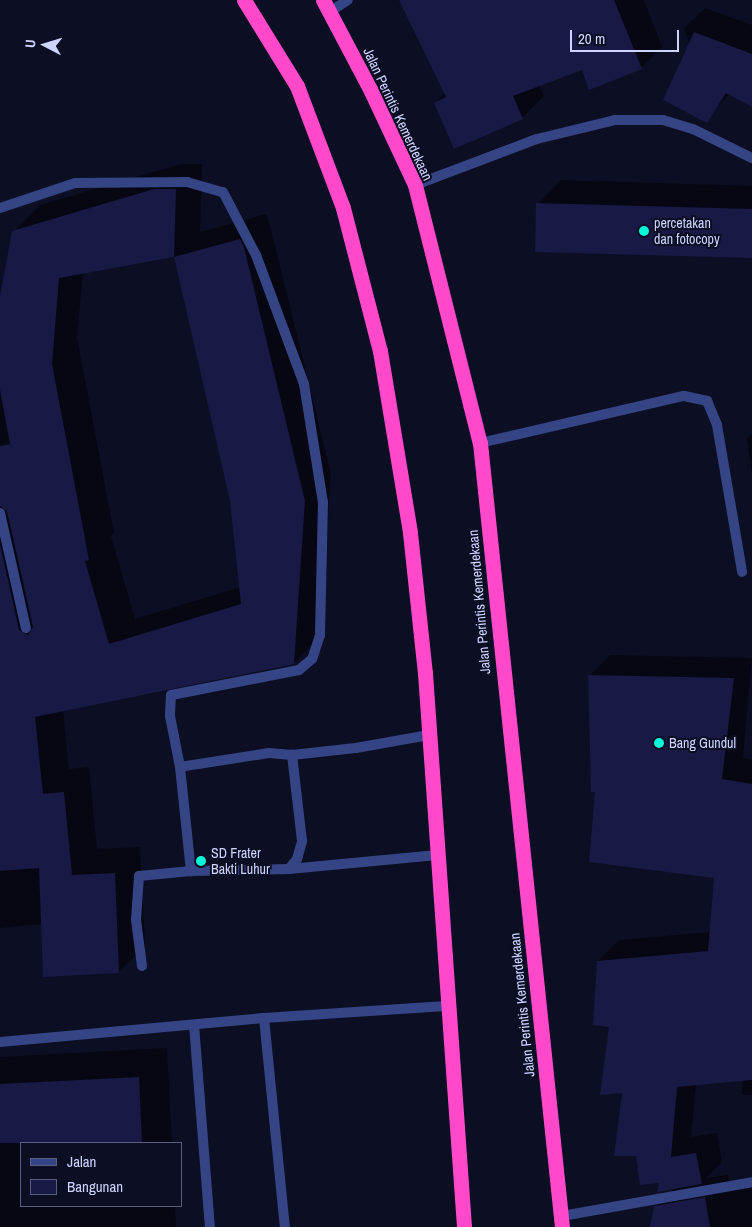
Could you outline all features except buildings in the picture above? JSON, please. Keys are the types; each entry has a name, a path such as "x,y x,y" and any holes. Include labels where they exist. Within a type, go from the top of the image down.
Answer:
{"highway":[{"path":"244,0 298,86 343,208 380,351 410,533 429,735 446,1006 461,1157 464,1227"},
{"name":"Jalan Perintis Kemerdekaan","path":"327,5 415,185 480,442 506,708 562,1221"}],"street":[{"path":"327,5 348,0"},
{"path":"415,185 537,139 615,120 663,120 693,130 752,158"},
{"path":"0,208 76,183 188,182 223,192 256,255 304,384 323,502 320,635 312,659 299,670 171,695 170,716 180,767 191,871"},
{"path":"480,442 684,396 707,401 717,425 742,572"},
{"path":"0,513 26,628"},
{"path":"180,767 269,753 292,755 429,735"},
{"path":"288,869 297,860 302,841 292,755"},
{"path":"142,966 136,920 139,876 191,871 288,869 436,855"},
{"path":"0,1042 264,1018 446,1006"},
{"path":"264,1018 285,1227"},
{"path":"194,1025 210,1227"},
{"path":"562,1221 752,1182"}],"place":[{"name":"percetakan dan fotocopy","path":"644,231"},
{"name":"Bang Gundul","path":"659,743"},
{"name":"SD Frater Bakti Luhur","path":"201,861"}]}
